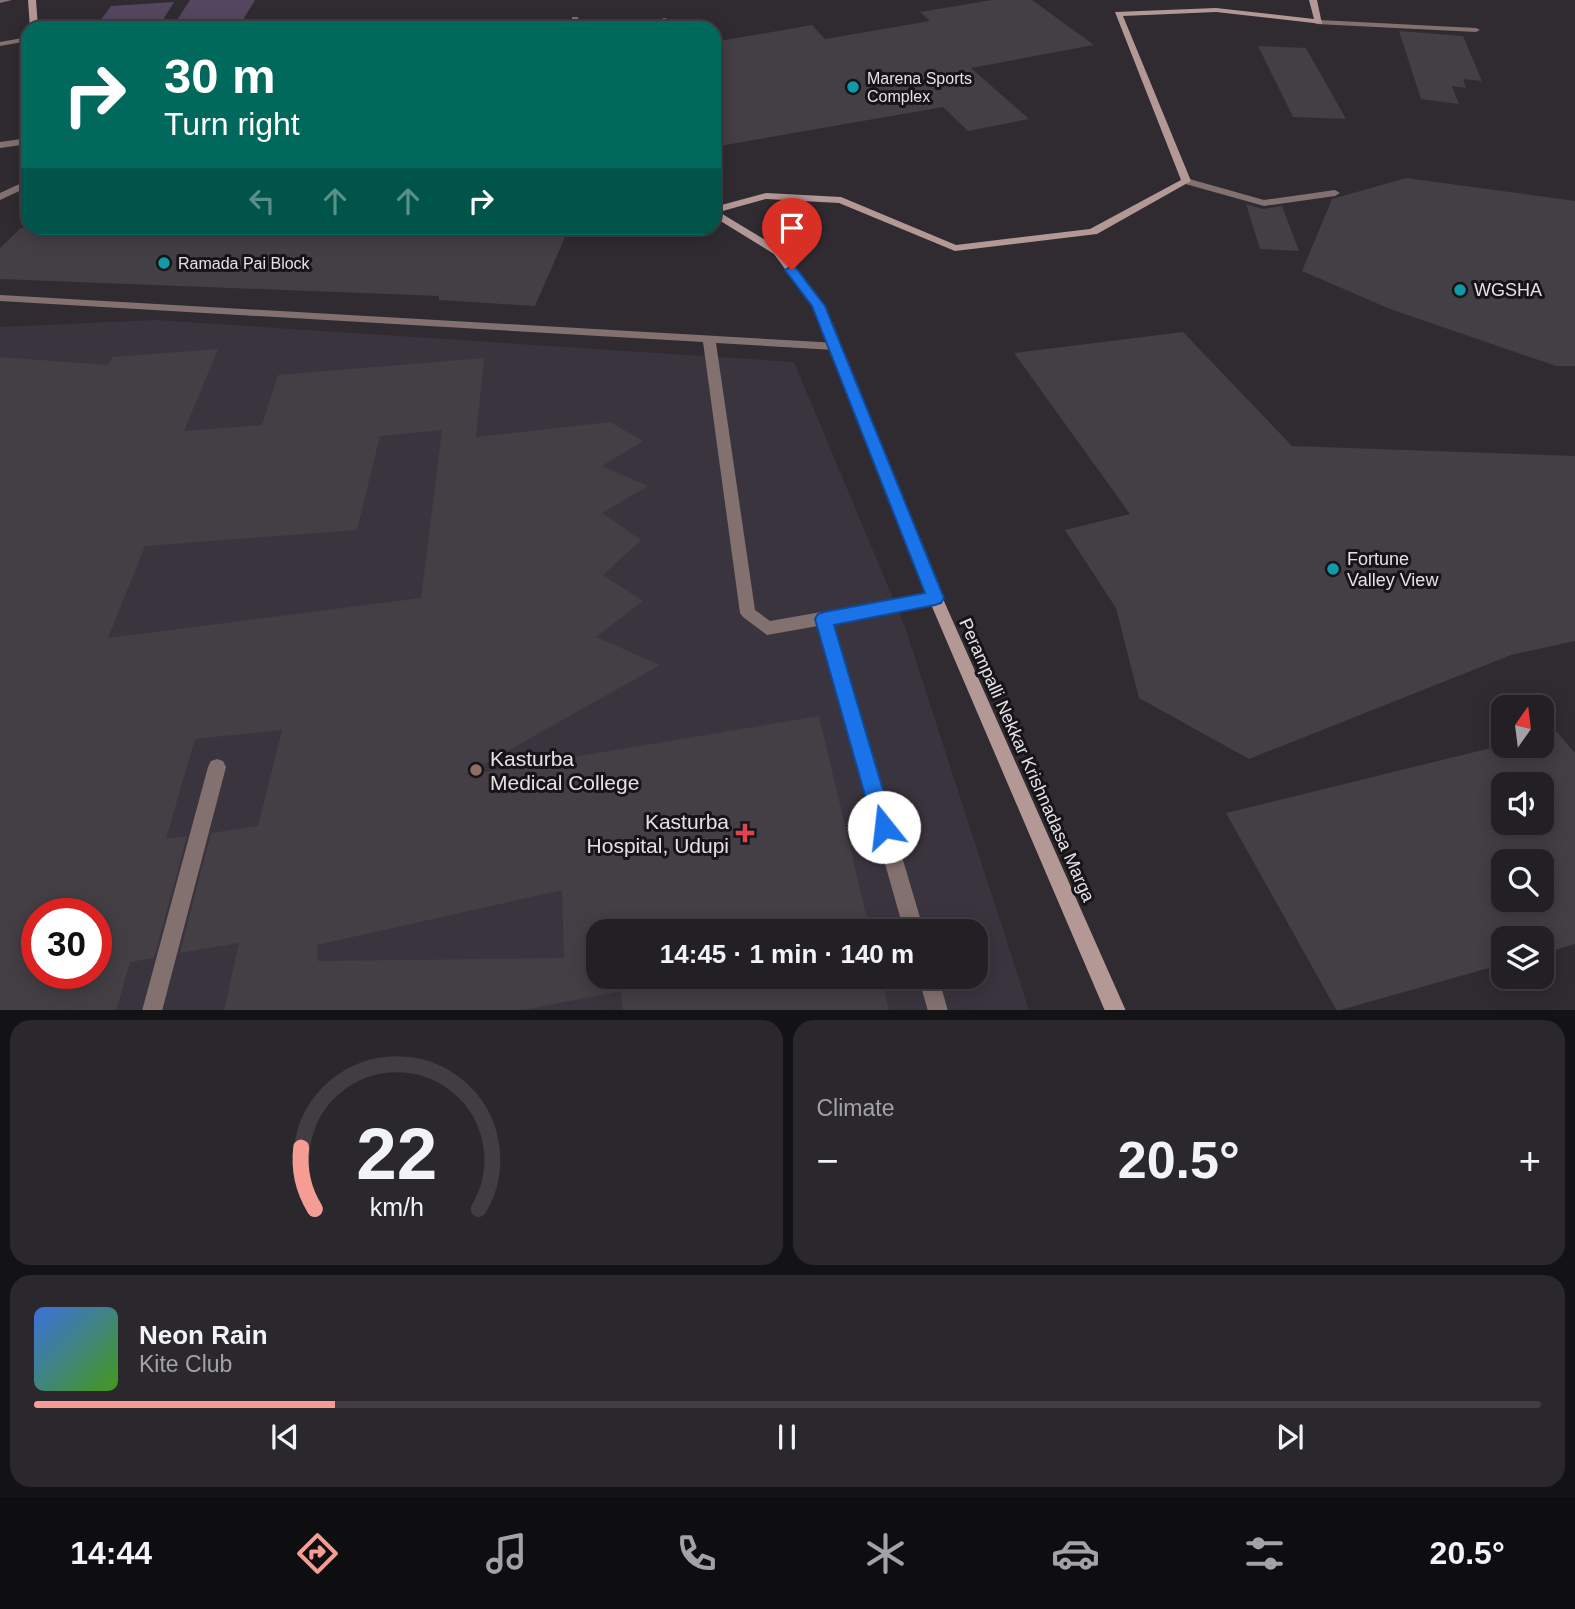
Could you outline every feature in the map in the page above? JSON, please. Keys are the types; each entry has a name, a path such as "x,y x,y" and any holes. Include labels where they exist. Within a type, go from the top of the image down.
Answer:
{"street":[{"path":"0,1 8,0"},
{"path":"32,0 34,21"},
{"path":"1313,0 1319,22"},
{"path":"1186,181 1118,14 1216,10 1319,22 1476,30"},
{"path":"0,44 21,40"},
{"path":"0,145 21,142"},
{"path":"721,209 766,196 841,200 954,248 1093,232 1186,181 1264,203 1335,193"},
{"path":"0,197 21,186"},
{"name":"Perampalli Nekkar Krishnadasa Marga","path":"721,216 778,253 819,306 935,598 1116,1010"},
{"path":"0,298 834,346"},
{"path":"709,339 748,613 767,628 935,598"},
{"path":"824,619 911,919"},
{"path":"152,1010 217,768"},
{"path":"931,989 937,1010"}],"shaded area":[{"path":"190,0 255,0 242,21 176,21"},
{"path":"174,2 162,21 100,21 111,6"},
{"name":"Kasturba Medical College","path":"156,320 794,362 905,627 1029,1010 0,1010 0,327"}],"building":[{"name":"Marena Sports Complex","path":"992,0 1032,0 1094,45 971,68 1029,119 968,131 943,107 721,146 721,41 812,25 825,39 930,21 920,12"},
{"path":"1399,31 1463,36 1482,81 1463,79 1466,88 1452,86 1459,104 1421,99"},
{"path":"1258,46 1306,48 1346,119 1293,117"},
{"name":"WGSHA","path":"1406,178 1575,201 1575,366 1556,366 1390,309 1302,271 1332,199"},
{"path":"1246,204 1263,209 1282,206 1299,251 1260,249"},
{"path":"21,228 21,235 566,235 535,306 439,300 439,296 0,279 0,248"},
{"name":"Fortune Valley View","path":"1183,332 1292,446 1575,456 1575,641 1511,655 1249,759 1139,698 1116,608 1065,530 1130,514 1014,353"},
{"name":"Kasturba Medical College","path":"218,349 184,431 262,425 278,375 484,358 476,437 610,422 643,441 602,466 648,486 602,513 641,540 603,575 643,601 596,637 660,665 465,775 819,716 867,919 586,919 586,989 884,989 889,1010 623,1010 621,991 523,1010 224,1010 239,943 180,953 211,833 258,826 282,730 195,739 166,839 187,836 154,958 130,962 116,1010 0,1010 0,357 108,365 113,357","holes":["442,430 421,598 108,638 145,546 357,530 380,436","562,890 564,958 318,961 317,945"]},
{"path":"1557,732 1575,753 1575,944 1554,950 1554,926 1491,926 1491,967 1336,1010 1226,813 1491,748 1491,758 1554,758 1554,733"}],"place":[{"name":"Marena Sports Complex","path":"853,87"},
{"name":"Ramada Pai Block","path":"164,263"},
{"name":"WGSHA","path":"1460,290"},
{"name":"Fortune Valley View","path":"1333,569"},
{"name":"Kasturba Medical College","path":"476,770"},
{"name":"Kasturba Hospital, Udupi","path":"745,833"}],"route":[{"path":"792,270 819,306 935,598 824,619 884,827"}]}
